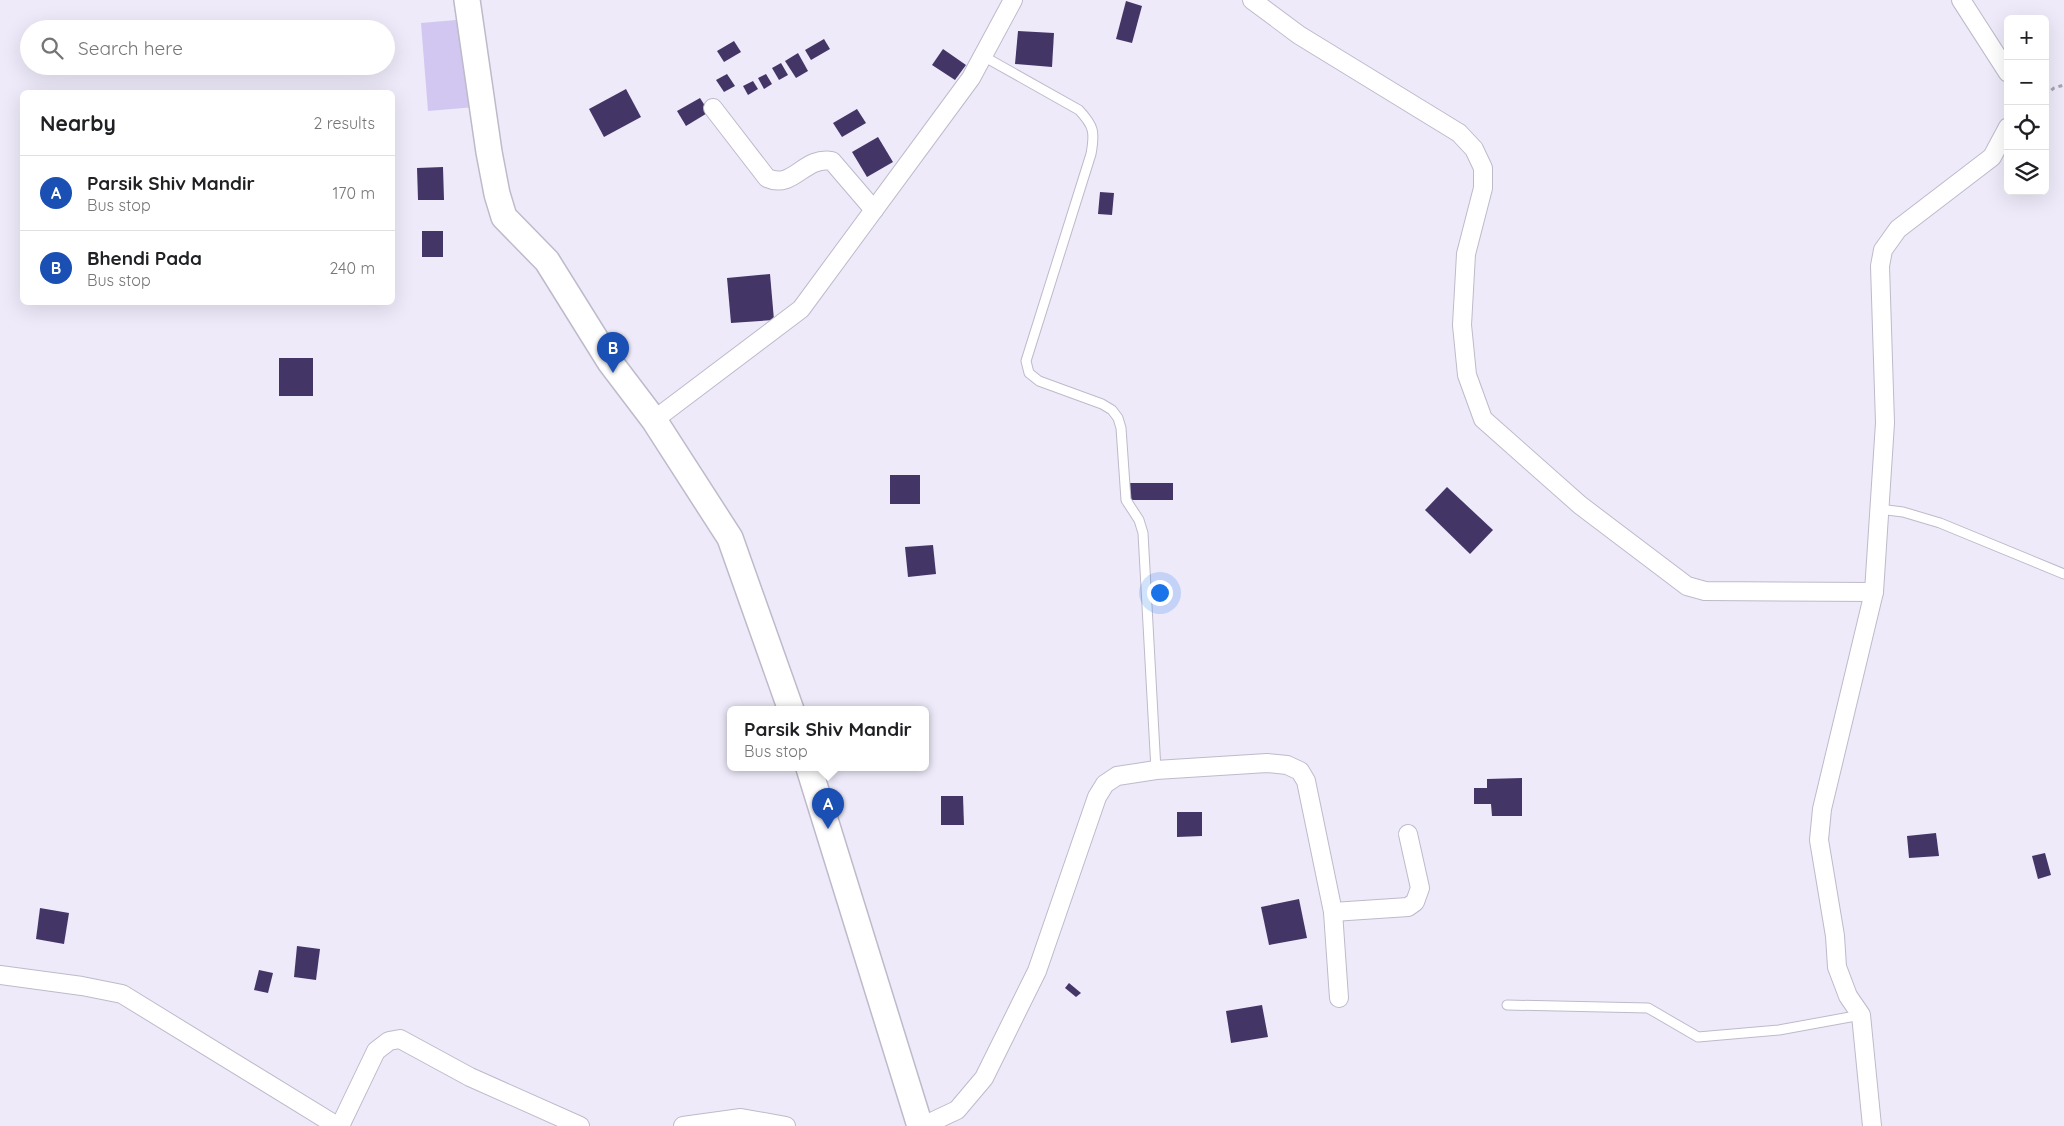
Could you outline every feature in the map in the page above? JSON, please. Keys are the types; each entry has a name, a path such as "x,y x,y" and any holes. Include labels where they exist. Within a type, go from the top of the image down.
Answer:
{"street":[{"path":"467,0 488,152 496,194 504,216 548,261 610,362 654,420 730,538 790,706"},
{"path":"654,420 801,308 971,78 1014,0"},
{"path":"1252,0 1299,35 1459,133 1474,149 1483,168 1483,188 1466,254 1462,325 1467,375 1483,419 1580,505 1688,586 1705,591 1874,592"},
{"path":"1961,0 2004,68"},
{"path":"713,108 767,178 780,181 787,179 814,161 823,159 832,161 874,210"},
{"path":"1872,1126 1862,1016 1848,996 1837,967 1835,936 1819,840 1822,809 1874,592 1885,423 1880,266 1883,250 1898,229 1992,157 2004,134"},
{"path":"810,771 922,1126 956,1110 984,1078 1038,971 1097,797 1106,784 1117,776 1156,770 1267,763 1287,765 1300,771 1306,781 1333,912 1339,998"},
{"path":"1333,912 1408,907 1415,902 1420,888 1408,834"},
{"path":"0,975 82,986 122,994 339,1126 376,1051 389,1041 400,1039 470,1077 580,1126"},
{"path":"683,1126 741,1118 786,1126"}],"lane":[{"path":"983,56 1078,110 1091,123 1094,138 1091,154 1026,361 1029,373 1039,381 1102,404 1112,410 1118,418 1121,428 1126,500 1138,520 1143,533 1156,770"},
{"path":"1879,509 1903,512 1940,523 2064,574"},
{"path":"1507,1005 1648,1008 1698,1037 1779,1030 1862,1016"}],"path":[{"path":"2049,92 2064,85"}],"shaded area":[{"path":"468,19 475,107 428,111 421,23"}],"building":[{"path":"1126,1 1142,6 1132,43 1116,39"},
{"path":"1018,31 1054,33 1052,67 1015,64"},
{"path":"824,39 830,49 811,60 805,50"},
{"path":"734,41 741,52 724,62 717,51"},
{"path":"943,49 966,65 955,80 932,65"},
{"path":"798,53 808,71 796,78 785,61"},
{"path":"781,63 788,75 779,80 772,68"},
{"path":"727,74 735,86 724,92 716,80"},
{"path":"766,74 772,84 764,89 758,78"},
{"path":"753,81 758,89 748,95 743,86"},
{"path":"626,89 641,117 604,137 589,109"},
{"path":"700,98 709,112 686,126 677,111"},
{"path":"857,109 866,123 842,137 833,123"},
{"path":"878,137 893,162 867,177 852,152"},
{"path":"443,167 444,200 418,200 417,168"},
{"path":"1100,192 1114,193 1112,215 1098,214"},
{"path":"422,231 443,231 443,257 422,257"},
{"path":"770,274 774,320 731,323 727,278"},
{"path":"279,358 313,358 313,396 279,396"},
{"path":"890,475 920,475 920,504 890,504"},
{"path":"1129,483 1173,483 1173,500 1130,500"},
{"path":"1447,487 1493,530 1470,554 1425,510"},
{"path":"933,545 936,574 908,577 905,547"},
{"path":"1522,778 1522,816 1492,816 1491,804 1474,804 1474,788 1487,788 1487,779"},
{"path":"941,796 963,796 964,825 941,825"},
{"path":"1177,812 1202,812 1202,836 1177,837"},
{"path":"1936,833 1939,856 1909,858 1907,836"},
{"path":"2045,853 2051,875 2038,879 2032,856"},
{"path":"1299,899 1307,938 1269,945 1261,907"},
{"path":"40,908 69,913 64,944 36,939"},
{"path":"297,946 320,949 316,980 294,977"},
{"path":"259,970 273,973 268,993 254,990"},
{"path":"1069,983 1081,993 1076,997 1065,988"},
{"path":"1262,1005 1268,1037 1231,1043 1226,1011"}],"place":[{"name":"Bhendi Pada","path":"613,373"},
{"name":"Parsik Shiv Mandir","path":"828,829"}]}
